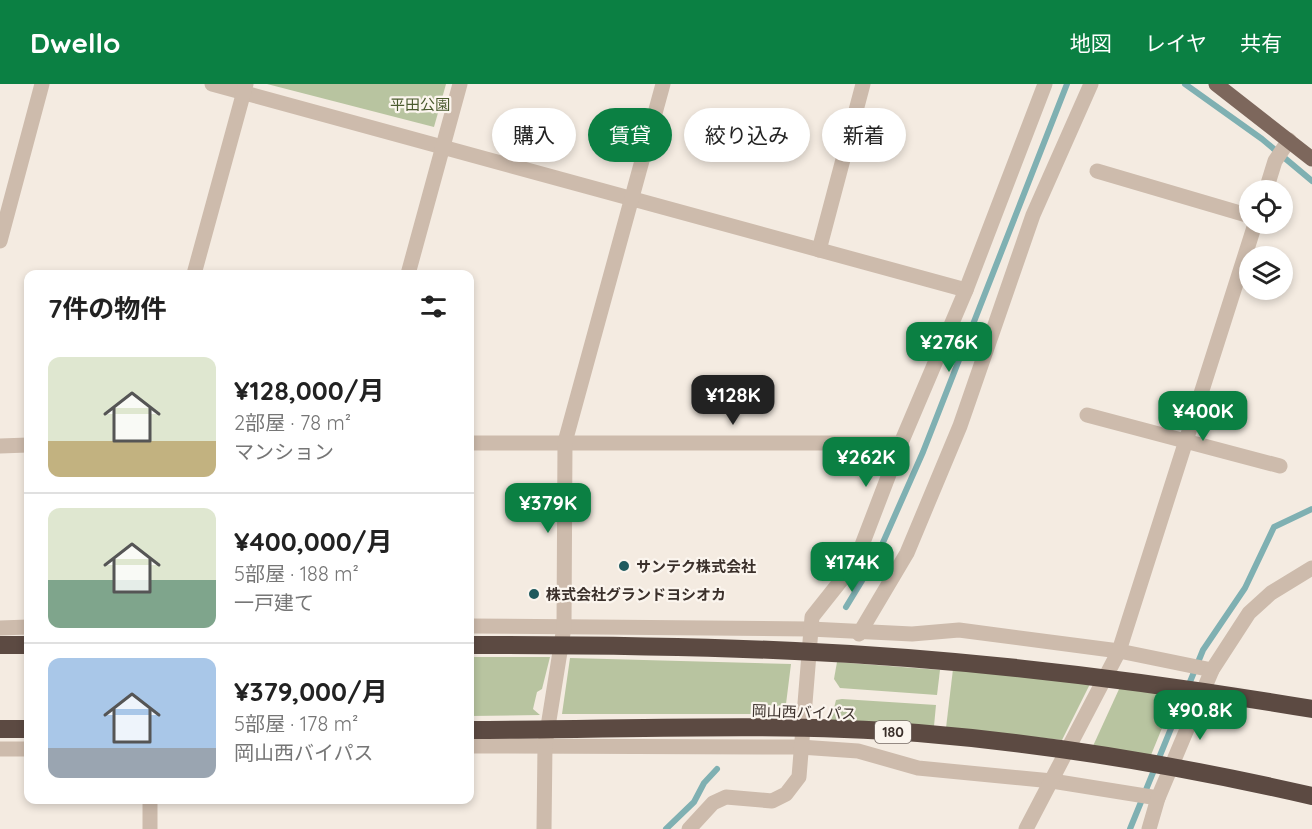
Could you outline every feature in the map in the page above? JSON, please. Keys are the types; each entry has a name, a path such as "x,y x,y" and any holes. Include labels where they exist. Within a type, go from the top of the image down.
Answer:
{"highway":[{"path":"0,645 24,645"},
{"path":"474,645 795,651 920,659 1078,675 1312,709"},
{"name":"岡山西バイパス","path":"474,730 756,728 916,733 1063,748 1148,761 1312,796"},
{"path":"0,729 24,729"}],"main road":[{"path":"1216,84 1286,144 1312,159"}],"street":[{"path":"0,241 42,84"},
{"path":"212,84 245,88 443,147 966,290"},
{"path":"409,270 460,84"},
{"path":"544,829 545,745 564,627 565,442 663,84"},
{"path":"819,250 863,84"},
{"path":"689,829 713,803 726,797 772,801 786,794 799,777 812,616 843,578 862,545 901,442 966,290 1045,84"},
{"path":"859,634 907,553 960,426 1033,215 1091,84"},
{"path":"195,270 245,88"},
{"path":"1269,180 1275,161 1286,144"},
{"path":"1097,171 1239,213"},
{"path":"1026,829 1119,651 1252,234"},
{"path":"1087,415 1280,466"},
{"path":"474,443 901,442"},
{"path":"0,446 24,445"},
{"path":"1149,829 1147,797 1199,668 1271,593 1312,568"},
{"path":"474,626 810,629 859,634 912,634 959,630 1119,651 1199,668"},
{"path":"0,628 24,627"},
{"path":"474,746 800,747 858,751 918,768 1052,781 1147,797"},
{"path":"0,749 24,749"},
{"path":"150,804 150,829"}],"green space":[{"name":"平田公園","path":"267,84 446,84 434,127"},
{"path":"474,657 550,657 542,689 537,692 533,709 540,715 474,716"},
{"path":"570,658 791,664 785,712 772,705 767,714 562,714"},
{"path":"837,662 940,670 937,695 840,688 834,679"},
{"path":"953,669 1090,684 1062,740 946,728"},
{"path":"1120,687 1176,694 1151,755 1093,746"},
{"path":"836,700 936,705 934,726 831,720"}],"waterway":[{"path":"846,607 877,556 923,452 1067,84"},
{"path":"1185,84 1262,139 1312,181"},
{"path":"1130,829 1203,650 1245,588 1274,527 1312,509"},
{"path":"764,724 776,711"},
{"path":"666,829 694,802 704,783 717,769"}],"place":[{"name":"サンテク株式会社","path":"624,566"},
{"name":"株式会社グランドヨシオカ","path":"534,594"}]}
